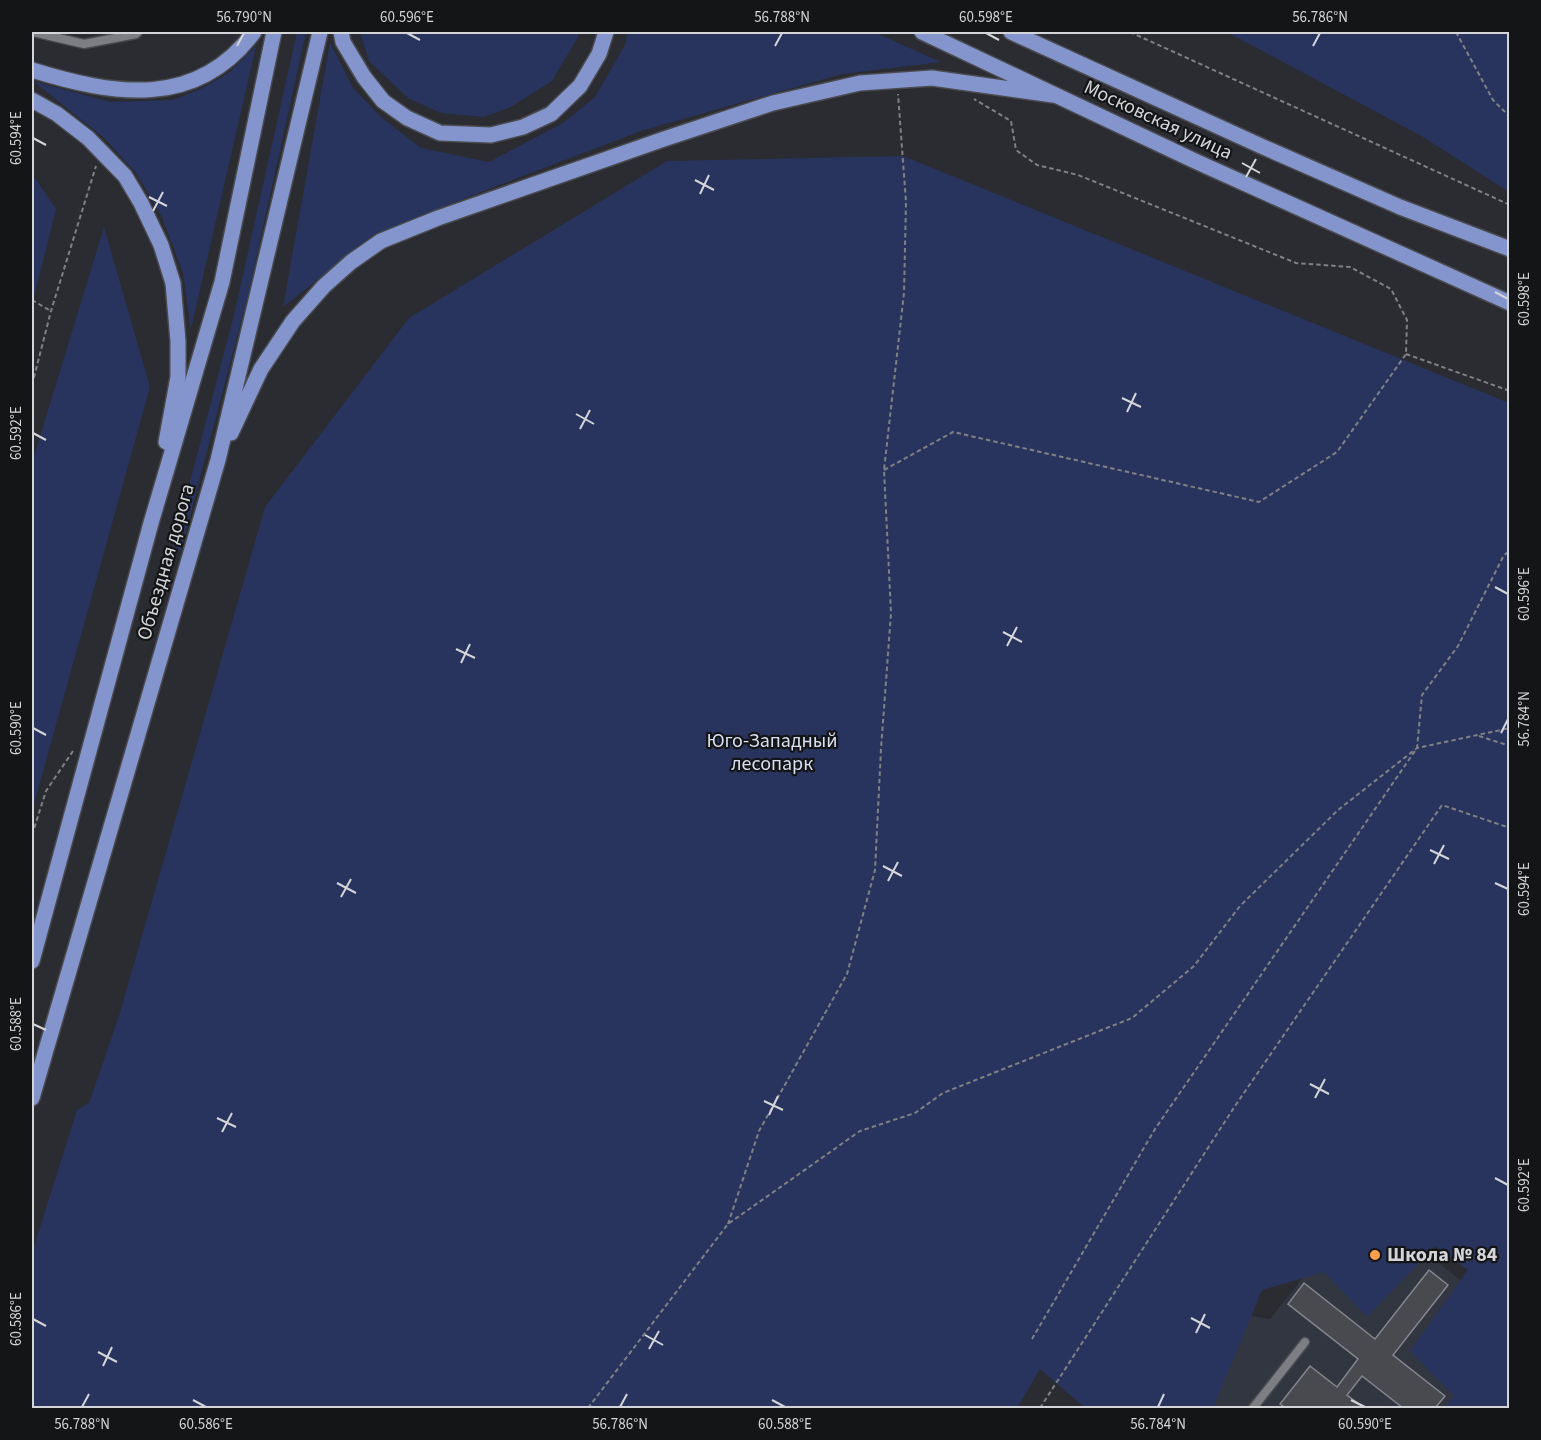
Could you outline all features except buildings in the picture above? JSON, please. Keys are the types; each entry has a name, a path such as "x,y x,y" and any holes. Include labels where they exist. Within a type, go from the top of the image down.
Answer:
{"main road":[{"path":"32,70 90,85 126,91 155,90 190,82 215,69 254,32"},
{"name":"Объездная дорога","path":"32,961 151,522 222,282 274,32"},
{"name":"Объездная дорога","path":"32,1098 218,460 320,32"},
{"path":"341,32 343,42 364,77 383,101 391,107 407,118 440,133 490,135 523,127 551,114 580,86 599,54 606,32"},
{"name":"Московская улица","path":"922,32 1053,95 1509,303"},
{"name":"Московская улица","path":"1011,32 1400,207 1509,249"},
{"path":"218,460 261,369 293,321 324,286 381,241 438,218 772,103 860,83 932,78 1053,95"},
{"path":"32,100 57,114 88,138 125,176 161,245 173,283 178,342 178,377 151,522"}],"lane":[{"path":"33,32 84,44 114,40 138,32"},
{"path":"1253,1408 1305,1342"}],"path":[{"path":"1130,32 1509,205"},
{"path":"1456,32 1493,100 1509,117"},
{"path":"728,1224 759,1131 847,974 875,870 880,749 891,613 884,470 904,293 906,202 898,86"},
{"path":"884,470 952,432 1259,502 1337,453 1406,354 1407,320 1391,289 1350,267 1296,263 1078,176 1037,165 1016,150 1011,122 972,98"},
{"path":"32,385 51,311 98,160"},
{"path":"32,300 51,311"},
{"path":"1406,354 1509,391"},
{"path":"1032,1339 1155,1129 1417,748 1422,695 1458,646 1504,555 1509,551"},
{"path":"588,1408 728,1224 860,1131 915,1113 943,1093 1132,1018 1194,966 1240,906 1338,810 1417,748 1509,728"},
{"path":"1476,735 1509,746"},
{"path":"32,835 46,791 77,746"},
{"path":"1040,1408 1234,1106 1442,805 1509,828"}],"shaded area":[{"name":"Школа № 84","path":"1362,1203 1509,1318 1509,1408 1123,1408 1191,1307 1270,1319"}],"green space":[{"path":"297,32 306,32 248,295 181,550 172,550 234,315"},
{"path":"360,32 579,32 552,81 509,108 483,117 441,113 408,98 369,61"},
{"path":"627,32 874,32 941,62 842,74 641,131 437,209 353,252 283,307 330,43 353,88 382,118 421,148 489,162 563,123 595,97 626,43"},
{"path":"1227,32 1509,32 1509,192 1423,137"},
{"path":"256,46 191,329 183,273 162,217 136,173 104,138 33,81 110,102 173,100 203,88 230,72"},
{"name":"Юго-Западный лесопарк","path":"903,156 1509,403 1509,1408 1444,1408 1454,1396 1410,1351 1468,1270 1435,1246 1367,1317 1324,1272 1262,1290 1213,1408 1085,1408 1040,1369 1017,1408 32,1408 32,1253 77,1110 89,1103 119,1016 265,507 409,318 667,161"},
{"path":"32,174 56,209 32,305"},
{"path":"104,227 150,387 32,811 32,463"}],"place":[{"name":"Школа № 84","path":"1375,1255"}]}
